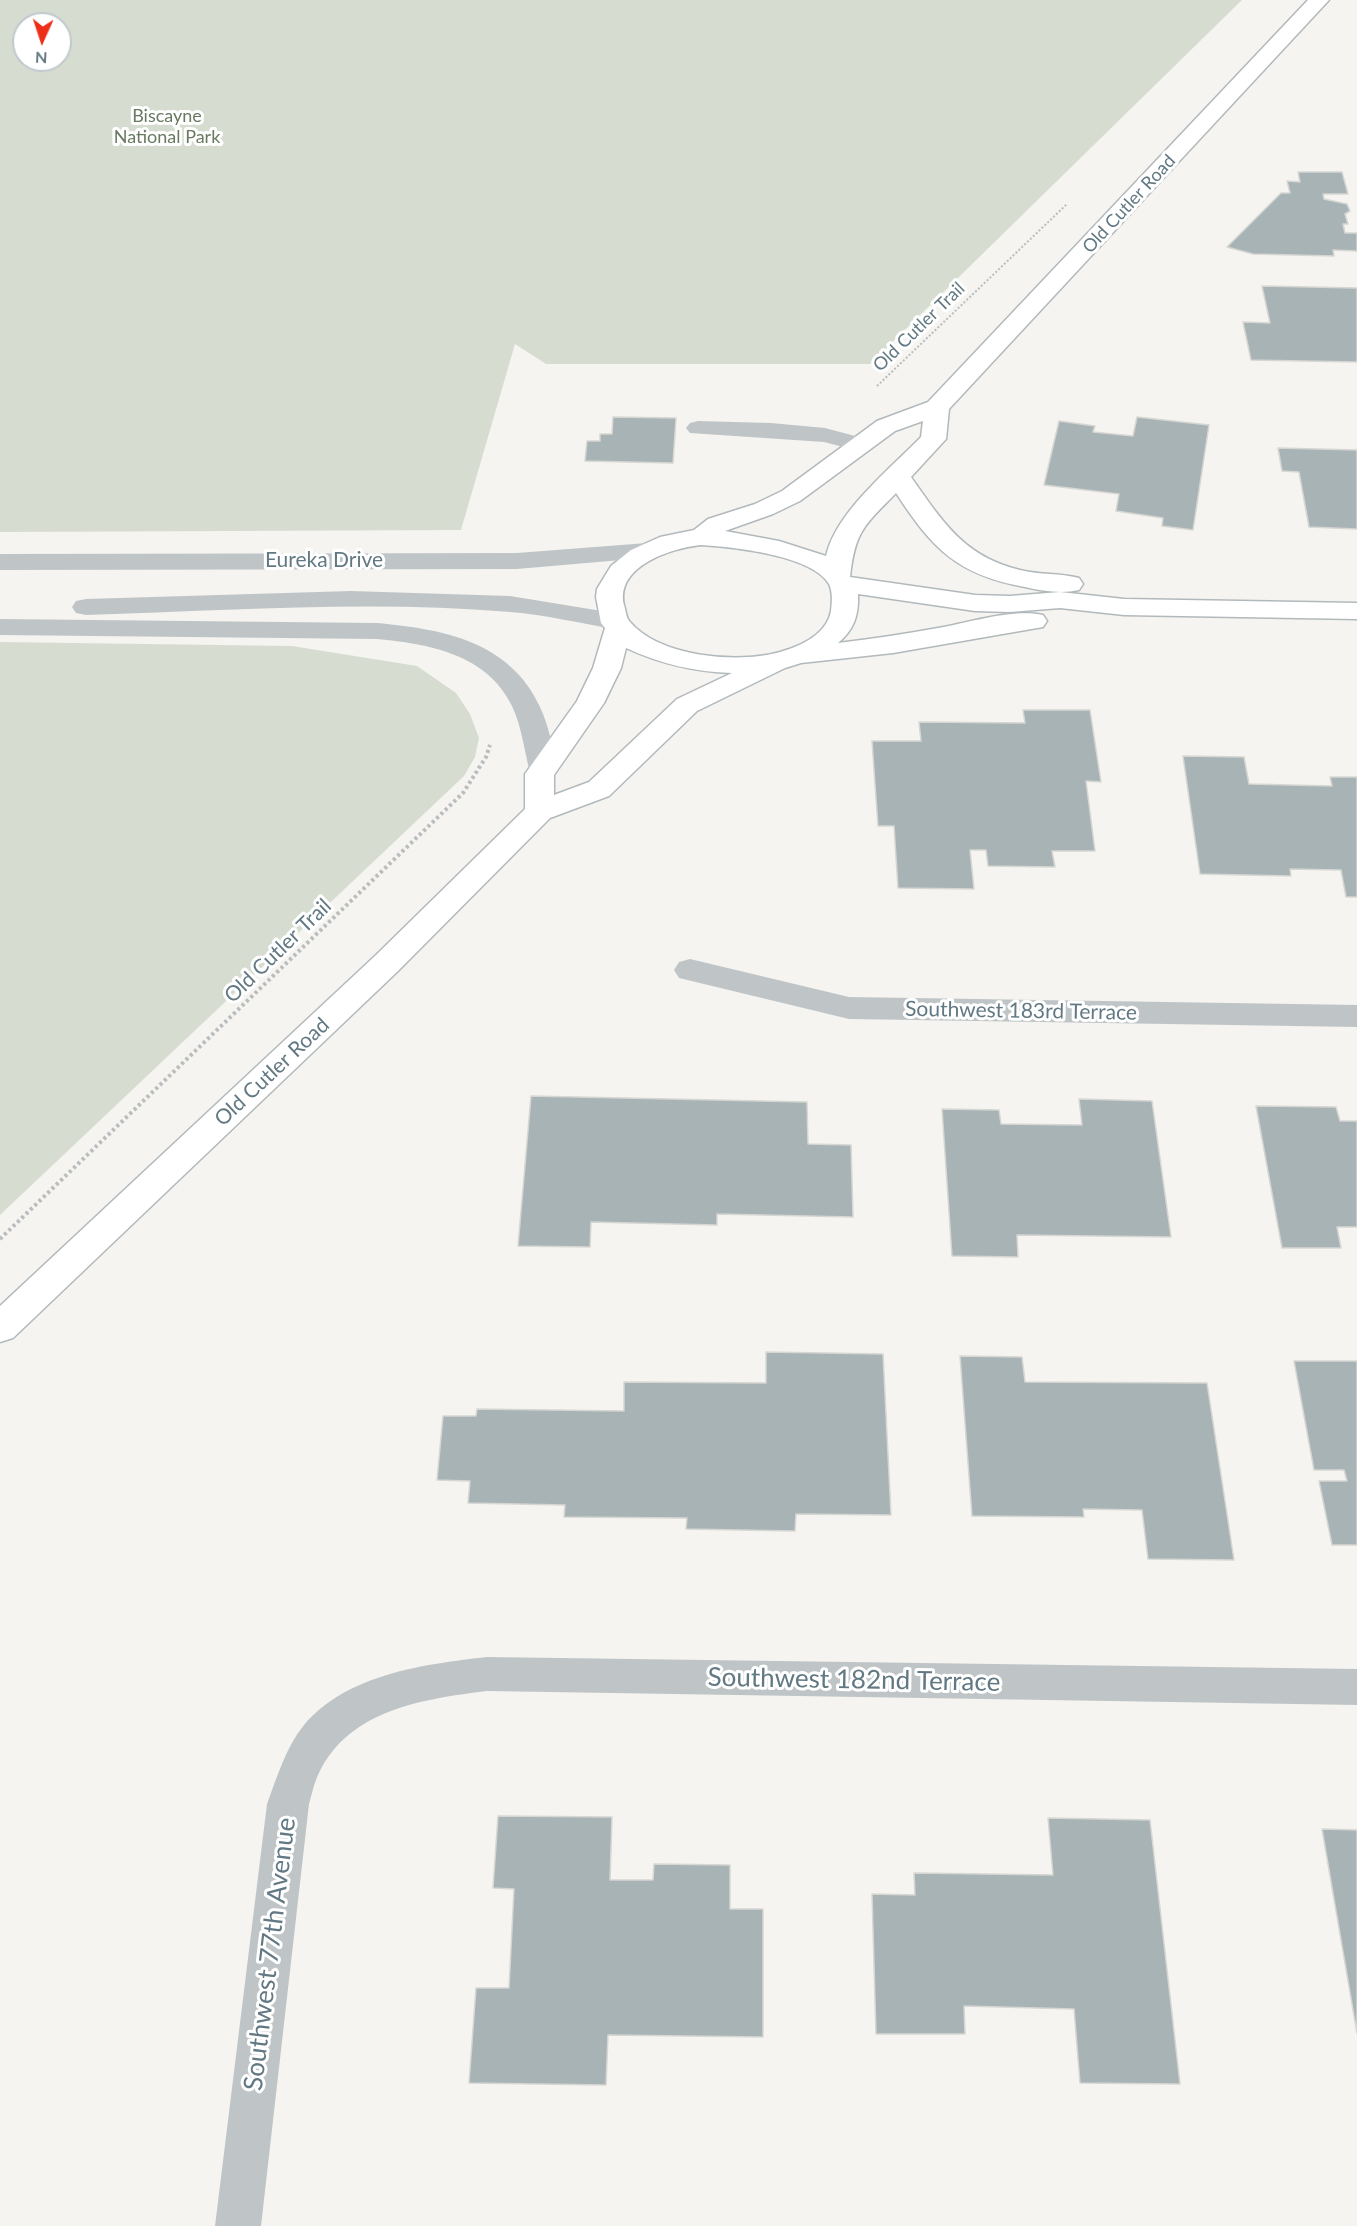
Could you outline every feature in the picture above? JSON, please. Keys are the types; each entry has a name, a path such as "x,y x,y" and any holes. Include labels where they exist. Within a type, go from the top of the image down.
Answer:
{"main road":[{"name":"Old Cutler Road","path":"701,537 717,525 764,510 791,496 886,426 937,406 1319,0"},
{"path":"803,656 826,643 840,626 845,608 840,580 840,547 845,534 852,523 933,439 937,406"},
{"path":"897,476 921,514 958,553 1014,578 1046,583 1077,584 1124,607"},
{"path":"540,812 538,774 590,703 607,668 616,624 609,600 612,585 625,567 647,551 666,542 701,537 768,545 811,561 840,580 975,603 1010,604 1060,600 1124,607 1357,611"},
{"path":"616,624 645,646 670,657 699,664 730,666 774,664 803,656 893,645 993,626 1124,607"},
{"name":"Old Cutler Road","path":"0,1328 387,963 540,812 599,789 687,705 774,664"}],"street":[{"name":"Eureka Drive","path":"0,561 517,561 647,551"},
{"name":"Eureka Drive","path":"0,608 269,601 419,601 511,604 616,624"},
{"path":"0,627 368,631 414,634 481,654 500,668 515,686 526,707 543,769"},
{"name":"Southwest 183rd Terrace","path":"690,970 849,1008 1357,1016"},
{"name":"Southwest 182nd Terrace","path":"356,1706 397,1690 440,1679 487,1674 1357,1687"},
{"name":"Southwest 77th Avenue","path":"238,2226 288,1804 304,1759 324,1731 356,1706"}],"lane":[{"path":"698,428 771,430 825,435 862,445"}],"path":[{"name":"Old Cutler Trail","path":"825,435 1068,204"},
{"name":"Old Cutler Trail","path":"0,1239 463,793 486,757 491,743"}],"green space":[{"name":"Biscayne National Park","path":"0,0 1242,0 870,364 546,364 515,344 461,530 0,532"},
{"path":"0,642 292,646 417,666 456,693 470,714 479,738 475,757 464,776 0,1215"}],"building":[{"path":"1298,172 1342,172 1348,194 1323,194 1324,199 1347,204 1350,211 1345,214 1348,224 1343,224 1345,233 1357,233 1357,251 1333,250 1334,256 1253,254 1227,247 1281,193 1290,193 1287,181 1300,182"},
{"path":"1262,286 1357,288 1357,362 1251,360 1243,322 1270,323"},
{"path":"613,417 676,418 673,463 585,461 587,441 600,441 600,434 612,434"},
{"path":"1137,417 1209,425 1193,530 1162,526 1163,518 1116,511 1119,494 1044,485 1059,421 1095,426 1093,432 1133,436"},
{"path":"1278,448 1357,450 1357,529 1309,527 1299,472 1282,471"},
{"path":"1023,710 1090,710 1101,782 1086,781 1095,851 1052,851 1055,867 988,866 986,850 970,850 974,889 898,888 894,826 878,826 872,741 921,741 919,722 1025,723"},
{"path":"1183,756 1244,757 1249,784 1332,786 1330,777 1357,777 1357,897 1346,897 1341,870 1290,869 1291,876 1200,874"},
{"path":"531,1096 807,1102 808,1144 851,1145 853,1217 717,1214 717,1225 591,1222 590,1247 518,1246"},
{"path":"1079,1099 1152,1101 1171,1237 1017,1235 1018,1257 952,1256 942,1109 999,1110 1001,1124 1082,1125"},
{"path":"1256,1106 1336,1107 1340,1121 1357,1121 1357,1227 1337,1227 1341,1248 1282,1248"},
{"path":"766,1352 883,1354 891,1515 796,1514 795,1531 686,1529 687,1518 564,1517 565,1505 468,1503 470,1481 437,1480 443,1416 476,1416 477,1409 624,1411 624,1382 766,1383"},
{"path":"960,1356 1022,1357 1025,1382 1207,1383 1234,1560 1148,1559 1142,1510 1083,1509 1084,1517 972,1516"},
{"path":"1294,1361 1357,1361 1357,1545 1332,1545 1319,1481 1347,1481 1344,1470 1314,1470"},
{"path":"498,1816 612,1817 610,1880 653,1880 654,1864 730,1865 730,1909 763,1909 763,2037 608,2035 606,2085 469,2083 476,1988 509,1988 514,1889 493,1888"},
{"path":"1048,1818 1150,1820 1180,2084 1080,2083 1074,2009 964,2006 965,2034 876,2034 872,1894 915,1895 914,1873 1053,1875"},
{"path":"1322,1829 1357,1830 1357,2033"}]}
